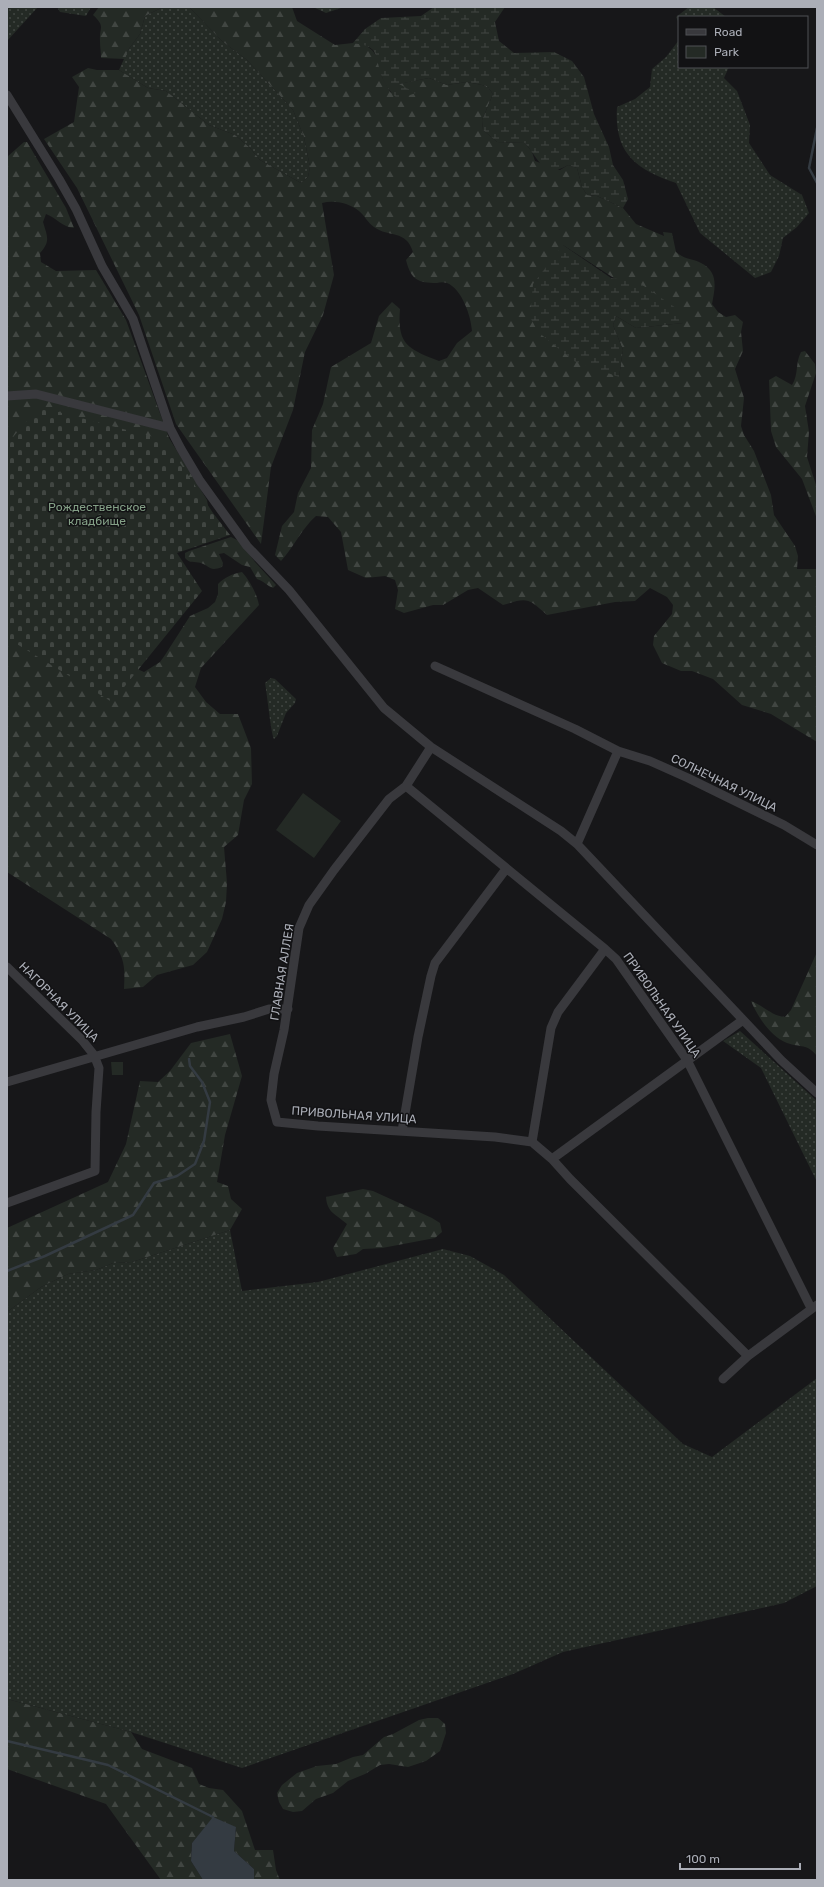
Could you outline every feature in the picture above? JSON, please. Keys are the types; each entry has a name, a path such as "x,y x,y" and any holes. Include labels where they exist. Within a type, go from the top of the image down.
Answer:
{"street":[{"path":"7,95 76,209 102,266 133,319 170,428 200,481 247,546 289,590 384,708 431,747 562,831 577,844 638,906 743,1020 817,1093"},
{"path":"7,396 36,394 170,428"},
{"name":"СОЛНЕЧНАЯ УЛИЦА","path":"435,666 574,729 618,751 650,761 702,784 784,825 817,844"},
{"name":"ГЛАВНАЯ АЛЛЕЯ","path":"277,1122 271,1100 274,1074 288,1009 299,928 309,905 390,799 406,786 431,747"},
{"path":"577,844 618,751"},
{"name":"ПРИВОЛЬНАЯ УЛИЦА","path":"406,786 606,949 616,960 687,1060 814,1306 748,1356 723,1379"},
{"path":"402,1131 418,1037 435,963 506,869"},
{"path":"606,949 582,977 558,1012 551,1028 532,1142 552,1159 570,1179 748,1356"},
{"name":"НАГОРНАЯ УЛИЦА","path":"7,967 82,1040 94,1055"},
{"path":"7,1082 160,1036 244,1017 269,1009 288,1009"},
{"path":"552,1159 743,1020"},
{"path":"7,1203 95,1171 96,1112 100,1068 94,1055"},
{"name":"ПРИВОЛЬНАЯ УЛИЦА","path":"277,1122 495,1137 532,1142"}],"green space":[{"path":"7,7 38,7 7,41"},
{"path":"57,7 91,7 86,16 60,12"},
{"path":"99,7 163,7 145,16 140,34 128,50 125,59 101,58 101,25 93,15"},
{"path":"163,7 189,7 222,41 247,60 293,110 304,137 310,167 308,177 301,183 260,160 250,148 235,135 209,125 166,91 148,88 119,70 128,50 140,34 145,16"},
{"path":"189,7 292,7 297,21 335,45 353,43 364,44 372,50 378,58 382,77 391,93 398,84 429,78 447,85 467,82 487,86 493,94 482,120 483,130 497,142 525,143 532,152 535,161 560,170 568,165 577,168 582,187 587,195 597,196 623,208 636,224 664,236 663,232 672,233 676,252 682,256 701,263 711,271 715,286 712,304 718,312 726,317 735,315 743,322 741,332 743,351 735,369 744,398 741,426 744,435 754,451 771,495 774,515 795,546 798,556 797,569 816,569 817,571 817,742 771,714 742,705 713,679 692,671 681,671 662,663 653,645 654,636 672,614 673,605 667,597 650,588 635,601 615,602 547,615 531,602 522,600 503,605 478,588 468,590 443,605 433,605 404,613 395,609 398,590 395,580 385,576 366,578 348,570 341,532 328,517 316,516 306,526 281,561 275,555 282,526 294,512 298,493 311,468 312,430 323,404 331,367 371,343 379,316 392,302 400,309 400,331 407,344 419,353 439,361 447,358 457,343 472,331 470,318 465,304 452,286 445,282 437,283 420,281 410,272 406,260 413,252 406,240 402,237 380,230 372,225 355,208 341,203 322,203 334,275 323,315 305,352 293,410 271,467 261,544 176,424 139,315 77,188 44,139 74,122 79,87 72,77 88,68 97,70 119,70 148,88 166,91 209,125 235,135 250,148 260,160 301,183 308,177 310,167 304,137 293,110 247,60 222,41","holes":["563,245 683,323 636,328 616,316 613,325 623,350 619,377"]},
{"path":"313,7 344,7 326,13"},
{"path":"434,7 505,7 495,22 499,41 514,53 554,52 572,61 584,77 594,114 609,147 613,165 623,180 628,199 623,208 597,196 587,195 582,187 577,168 568,165 560,169 547,169 538,161 525,143 497,142 483,130 482,120 493,94 487,86 467,82 447,85 429,78 399,84 416,93 398,99 393,94 383,80 375,53 362,44 353,43 365,29 381,18 421,16"},
{"path":"689,7 713,7 725,16 678,16 678,21 676,17"},
{"path":"678,41 678,68 729,68 724,78 737,91 750,125 749,143 770,175 802,195 809,213 797,227 783,238 779,256 771,272 755,278 700,233 676,183 649,172 630,157 624,148 619,136 617,107 635,99 650,87 652,69 666,57"},
{"path":"24,142 27,142 66,208 74,228 66,226 46,214 43,222 47,235 47,242 40,253 41,262 56,271 96,270 126,320 169,438 207,500 209,512 181,532 135,668 144,672 160,662 190,616 208,608 215,602 218,594 218,584 223,579 242,572 253,588 259,605 201,668 195,687 206,702 220,714 238,714 251,748 252,784 244,800 238,835 224,847 227,883 226,902 222,919 207,952 193,965 157,975 143,987 124,989 122,957 111,939 7,872 7,157"},
{"path":"563,245 611,278 638,282 676,308 683,323 636,328 616,316 613,325 623,350 619,377 574,361 538,332 530,317 533,284"},
{"path":"805,351 815,364 816,373 805,406 809,432 807,457 817,488 817,519 802,479 776,447 771,431 769,380 776,376 792,385 796,377 799,356 801,352"},
{"name":"Рождественское кладбище","path":"39,407 165,440 213,513 230,535 177,553 202,591 112,702 7,638 7,444"},
{"path":"231,537 239,541 255,562 276,585 273,588 257,579 250,567 242,565 224,553 219,554 223,563 222,567 214,569 201,563 189,561 185,558 185,553 189,551"},
{"path":"271,678 275,679 296,699 295,703 286,713 277,736 274,739 265,683"},
{"path":"303,793 341,821 314,858 276,830"},
{"path":"817,952 817,1056 807,1047 787,1043 775,1036 765,1025 751,1001 776,1015 785,1017 791,1010"},
{"path":"740,1031 817,1101 817,1182 761,1068 723,1041"},
{"path":"230,1034 242,1076 225,1135 217,1182 228,1186 231,1199 242,1209 230,1230 132,1262 113,1263 96,1270 68,1274 41,1287 7,1312 7,1228 108,1182 126,1144 140,1081 158,1082 170,1071 191,1043"},
{"path":"111,1062 123,1062 123,1075 112,1075"},
{"path":"363,1189 373,1191 432,1218 440,1223 442,1232 435,1238 382,1248 363,1249 356,1254 337,1257 333,1248 347,1224 330,1210 326,1197"},
{"path":"230,1230 242,1291 318,1282 443,1249 470,1256 504,1275 683,1444 712,1457 817,1378 817,1586 784,1603 563,1652 513,1674 242,1768 131,1732 7,1699 7,1312 41,1287 68,1274 96,1270 113,1263 132,1262"},
{"path":"7,1699 131,1732 142,1749 192,1768 199,1784 209,1788 223,1790 242,1811 255,1850 273,1850 276,1870 280,1880 254,1880 254,1869 234,1851 236,1828 213,1818 192,1843 191,1861 203,1880 161,1880 106,1804 7,1769"},
{"path":"438,1718 445,1724 446,1733 440,1751 426,1761 408,1767 389,1764 380,1765 365,1774 348,1781 333,1793 316,1799 302,1811 293,1812 283,1809 279,1802 277,1793 282,1785 297,1773 317,1766 336,1764 353,1757 363,1755 384,1737 393,1734 419,1720"}],"shaded area":[{"path":"213,1817 236,1827 234,1851 254,1869 254,1880 203,1880 191,1861 192,1843"}],"waterway":[{"path":"817,128 809,168 817,183"},
{"path":"7,1271 45,1256 133,1215 154,1183 177,1176 195,1164 204,1141 210,1102 202,1082 190,1066 189,1059"},
{"path":"7,1741 108,1765 213,1817 213,1819"}]}
